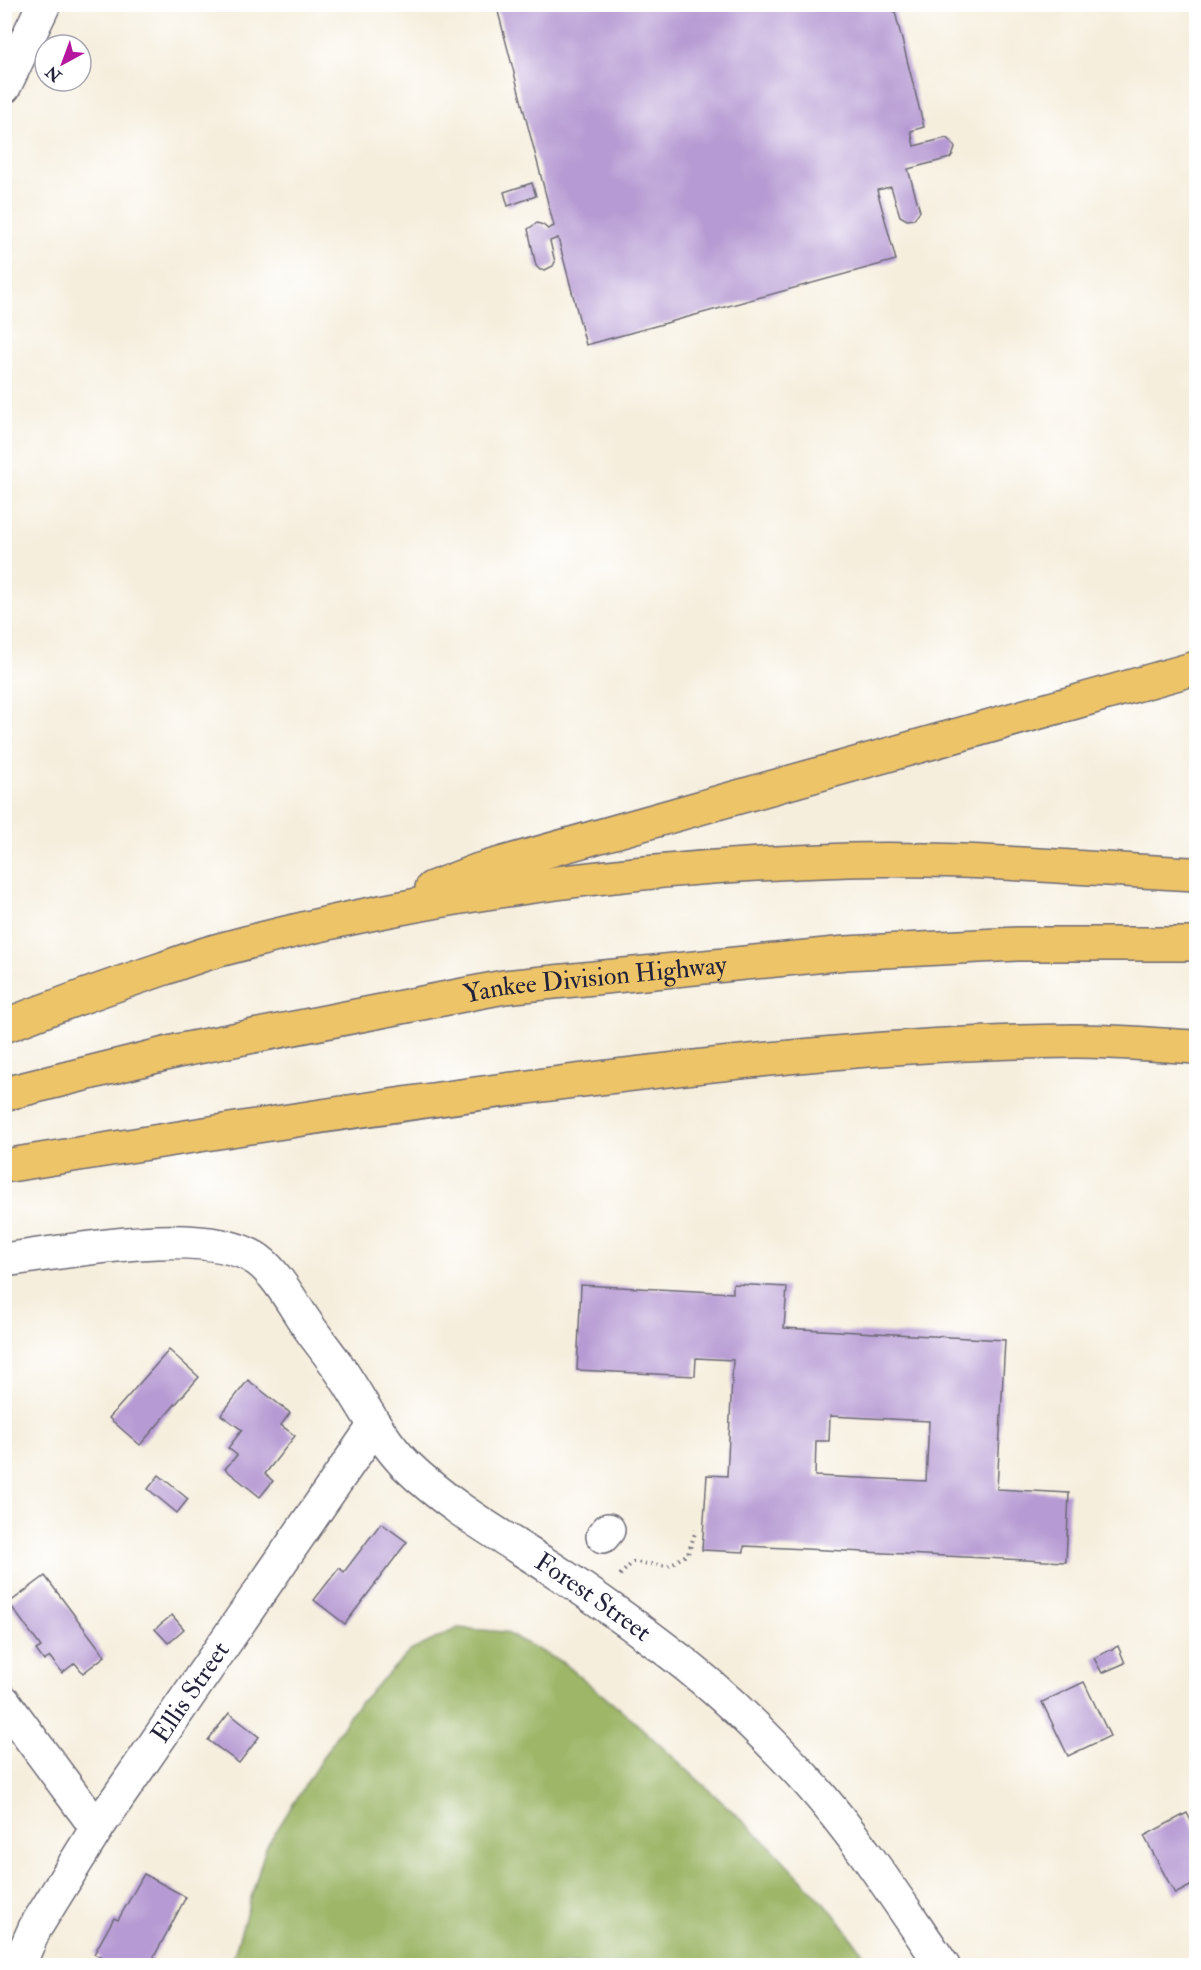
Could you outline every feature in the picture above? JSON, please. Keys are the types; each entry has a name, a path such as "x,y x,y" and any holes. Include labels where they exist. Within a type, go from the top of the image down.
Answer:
{"highway":[{"path":"354,917 479,870 1197,668"},
{"path":"4,1026 93,992 221,949 354,917 530,886 697,867 852,860 984,862 1197,874"},
{"name":"Yankee Division Highway","path":"4,1094 177,1051 504,987 846,953 1017,944 1197,944"},
{"path":"4,1166 498,1091 812,1054 1078,1041 1197,1047"}],"street":[{"path":"4,87 44,4"},
{"name":"Forest Street","path":"4,1260 106,1247 178,1241 202,1242 231,1248 258,1260 280,1284 305,1323 342,1372 375,1425 403,1461 460,1511 572,1579 659,1644 729,1702 810,1785 850,1834 943,1965"},
{"name":"Ellis Street","path":"18,1965 35,1928 97,1828 375,1425"},
{"path":"4,1702 97,1828"}],"green space":[{"path":"458,1628 505,1632 565,1664 634,1721 771,1847 834,1914 872,1965 231,1965 266,1847 352,1711 410,1651"}],"building":[{"path":"496,4 893,4 924,127 911,131 914,146 946,138 955,148 950,158 908,169 920,211 914,219 907,220 900,216 891,187 877,190 896,260 586,345 558,238 550,241 555,262 553,266 540,270 536,266 528,229 537,223 548,229 554,226"},
{"path":"532,183 536,196 508,206 504,192"},
{"path":"733,1284 787,1287 784,1328 1005,1340 997,1489 1069,1493 1066,1562 744,1546 744,1552 702,1550 707,1475 727,1476 733,1360 696,1358 695,1376 577,1370 581,1285 733,1293","holes":["830,1416 929,1421 926,1481 815,1476 816,1441 829,1441"]},
{"path":"169,1350 199,1377 140,1445 109,1418"},
{"path":"248,1380 290,1413 281,1425 295,1436 265,1474 273,1481 260,1497 225,1469 237,1455 228,1448 242,1430 221,1415"},
{"path":"159,1475 188,1499 177,1513 148,1489"},
{"path":"381,1523 407,1542 345,1624 314,1600 339,1568 344,1572"},
{"path":"45,1576 105,1656 83,1673 75,1663 62,1673 50,1657 44,1661 36,1650 41,1647 9,1603"},
{"path":"172,1615 184,1629 168,1643 155,1629"},
{"path":"1118,1646 1125,1663 1102,1673 1094,1658"},
{"path":"1084,1682 1110,1736 1068,1756 1042,1702"},
{"path":"229,1713 259,1737 239,1763 208,1740"},
{"path":"1187,1813 1196,1831 1196,1883 1175,1894 1144,1836"},
{"path":"144,1874 186,1897 149,1966 95,1966 100,1957 94,1954 114,1918 118,1920"}]}
